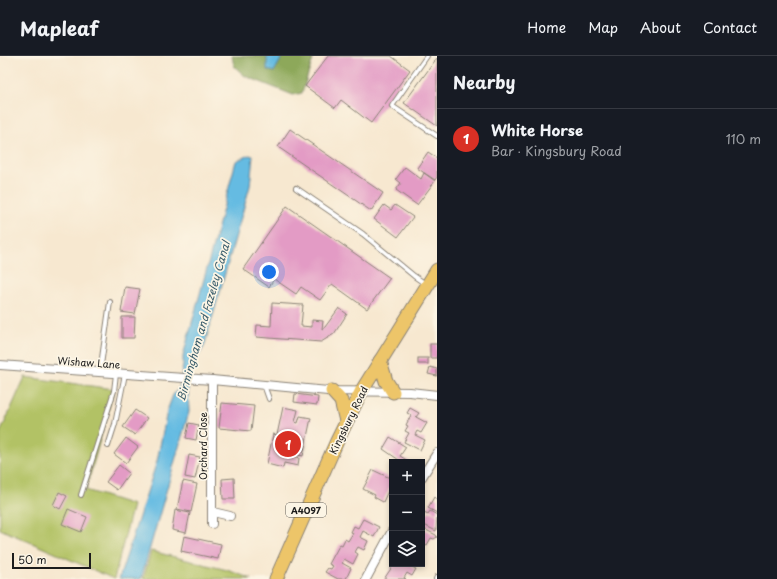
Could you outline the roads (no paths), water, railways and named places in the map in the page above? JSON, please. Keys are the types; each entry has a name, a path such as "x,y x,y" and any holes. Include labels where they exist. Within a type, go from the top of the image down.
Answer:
{"main road":[{"name":"Kingsbury Road","path":"276,579 346,421 361,392 437,270"},
{"path":"380,361 386,381 393,392"},
{"path":"332,391 340,401 346,421"}],"street":[{"name":"Wishaw Lane","path":"0,365 212,380"},
{"path":"212,380 332,391 410,392 437,394"},
{"name":"Orchard Close","path":"212,380 212,524"},
{"path":"425,472 437,453"},
{"path":"213,512 230,516"},
{"path":"366,579 389,537"}],"lane":[{"path":"427,56 392,106 437,136"},
{"path":"296,188 363,234 427,285"},
{"path":"100,372 110,302"},
{"path":"108,446 115,424 121,374"},
{"path":"81,495 114,391 121,374"},
{"path":"264,385 269,399"}],"water":[{"path":"267,56 283,56 274,72 267,70"},
{"name":"Birmingham and Fazeley Canal","path":"249,155 253,156 250,186 204,347 191,368 188,386 189,412 141,579 119,579 157,461 167,411 173,395 179,388 183,356 236,161"}],"place":[{"name":"White Horse","path":"288,444"}]}
